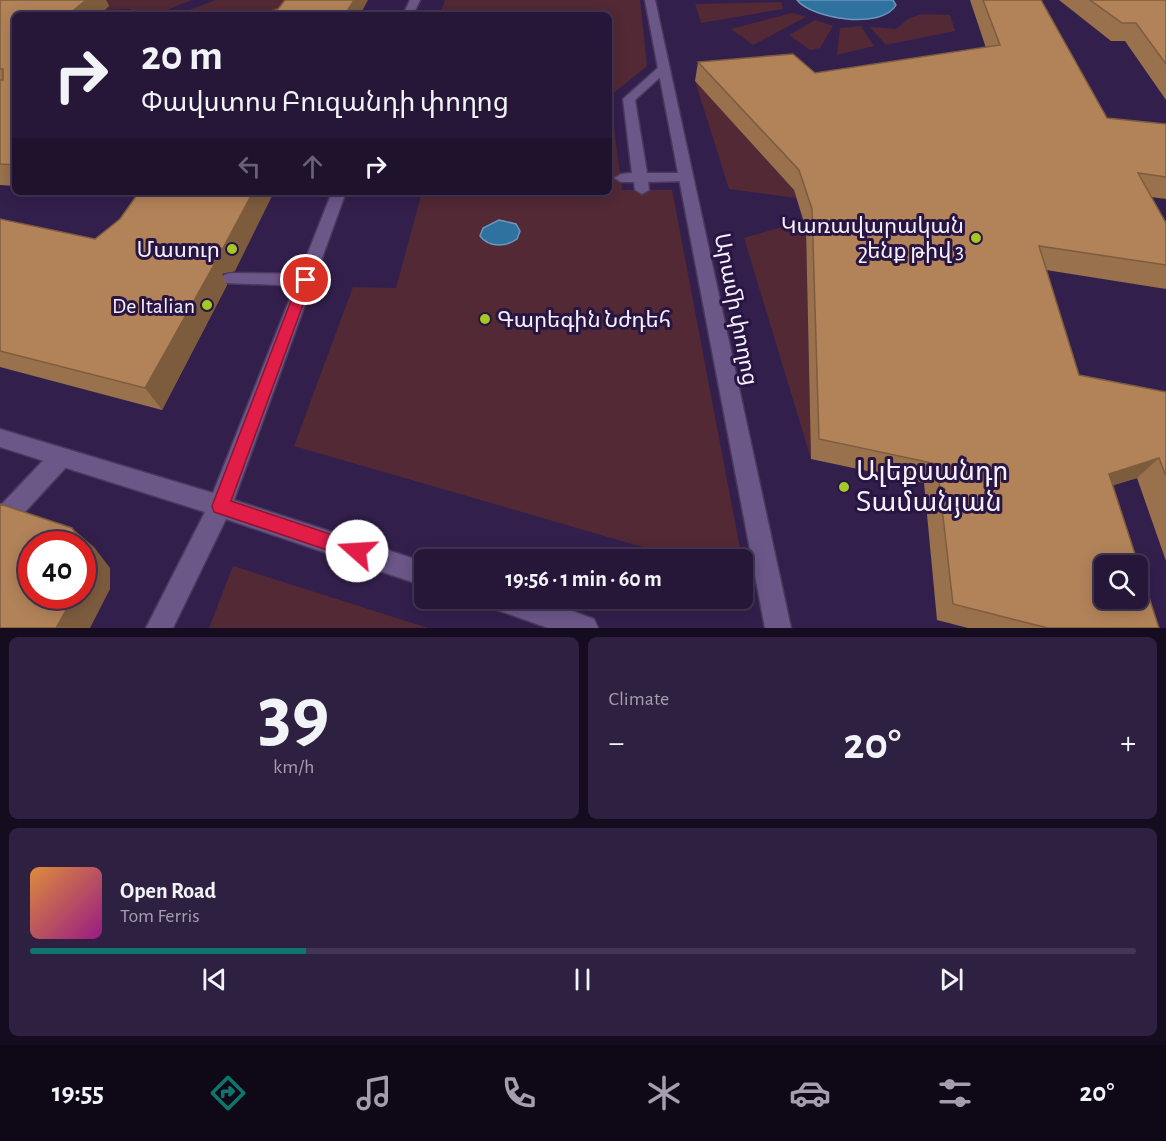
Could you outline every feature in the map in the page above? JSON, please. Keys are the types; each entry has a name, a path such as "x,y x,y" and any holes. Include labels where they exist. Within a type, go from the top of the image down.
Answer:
{"street":[{"name":"Արամի փողոց","path":"650,0 778,628"},
{"path":"641,184 629,99 664,68"},
{"path":"621,178 641,184 686,177"},
{"path":"159,628 220,506 338,195"},
{"path":"230,279 306,280"},
{"path":"0,438 220,506 414,571"},
{"path":"5,517 61,457"},
{"path":"530,609 585,628"}],"shaded area":[{"path":"75,0 192,0 167,10 154,12 136,12 129,9 64,11"},
{"path":"216,0 299,0 291,12 183,12"},
{"path":"445,0 640,0 647,66 612,94 612,12 441,12"},
{"path":"781,2 783,9 701,23 695,4"},
{"path":"792,13 806,17 753,45 731,29"},
{"path":"922,14 950,15 955,31 886,45 870,27 896,29 908,19"},
{"path":"815,20 833,26 820,48 810,50 789,35"},
{"path":"861,26 874,46 837,55 840,28"},
{"path":"695,81 794,190 796,198 729,189"},
{"path":"612,112 622,190 672,190 740,549 649,549 294,446 353,287 396,288 421,195 612,195"},
{"path":"803,221 806,229 811,459 744,238"},
{"path":"233,566 428,628 209,628"}],"water":[{"path":"797,0 893,0 896,5 888,13 877,17 847,19 817,12 805,7"},
{"path":"499,220 516,224 520,231 517,239 508,244 498,245 488,243 480,236 483,228"}],"building":[{"path":"0,0 86,0 72,12 12,12 12,165 0,164 0,80 3,80 3,69 0,69"},
{"path":"285,0 354,0 347,12 267,12 278,9"},
{"path":"983,0 1041,0 1107,118 1166,124 1166,177 1138,173 1166,223 1166,265 1039,246 1079,375 1166,392 1166,476 1159,458 1109,474 1135,555 1094,555 1094,609 1148,609 1148,594 1159,628 1048,628 953,604 937,464 819,439 812,209 799,170 698,62 793,54 815,73 1000,45"},
{"path":"1090,0 1166,0 1166,64 1136,23 1122,23"},
{"path":"137,195 251,195 223,248 211,250 207,255 210,262 215,263 145,388 0,351 0,219 95,239 120,219"},
{"path":"0,504 72,528 74,531 18,531 18,609 67,609 56,628 0,628"}],"place":[{"name":"Կառավարական շենք թիվ 3","path":"976,238"},
{"name":"Մասուր","path":"232,249"},
{"name":"De Italian","path":"207,305"},
{"name":"Գարեգին Նժդեհ","path":"485,319"},
{"name":"Ալեքսանդր Տամանյան","path":"844,487"}],"route":[{"path":"306,280 220,506 357,551"}]}
